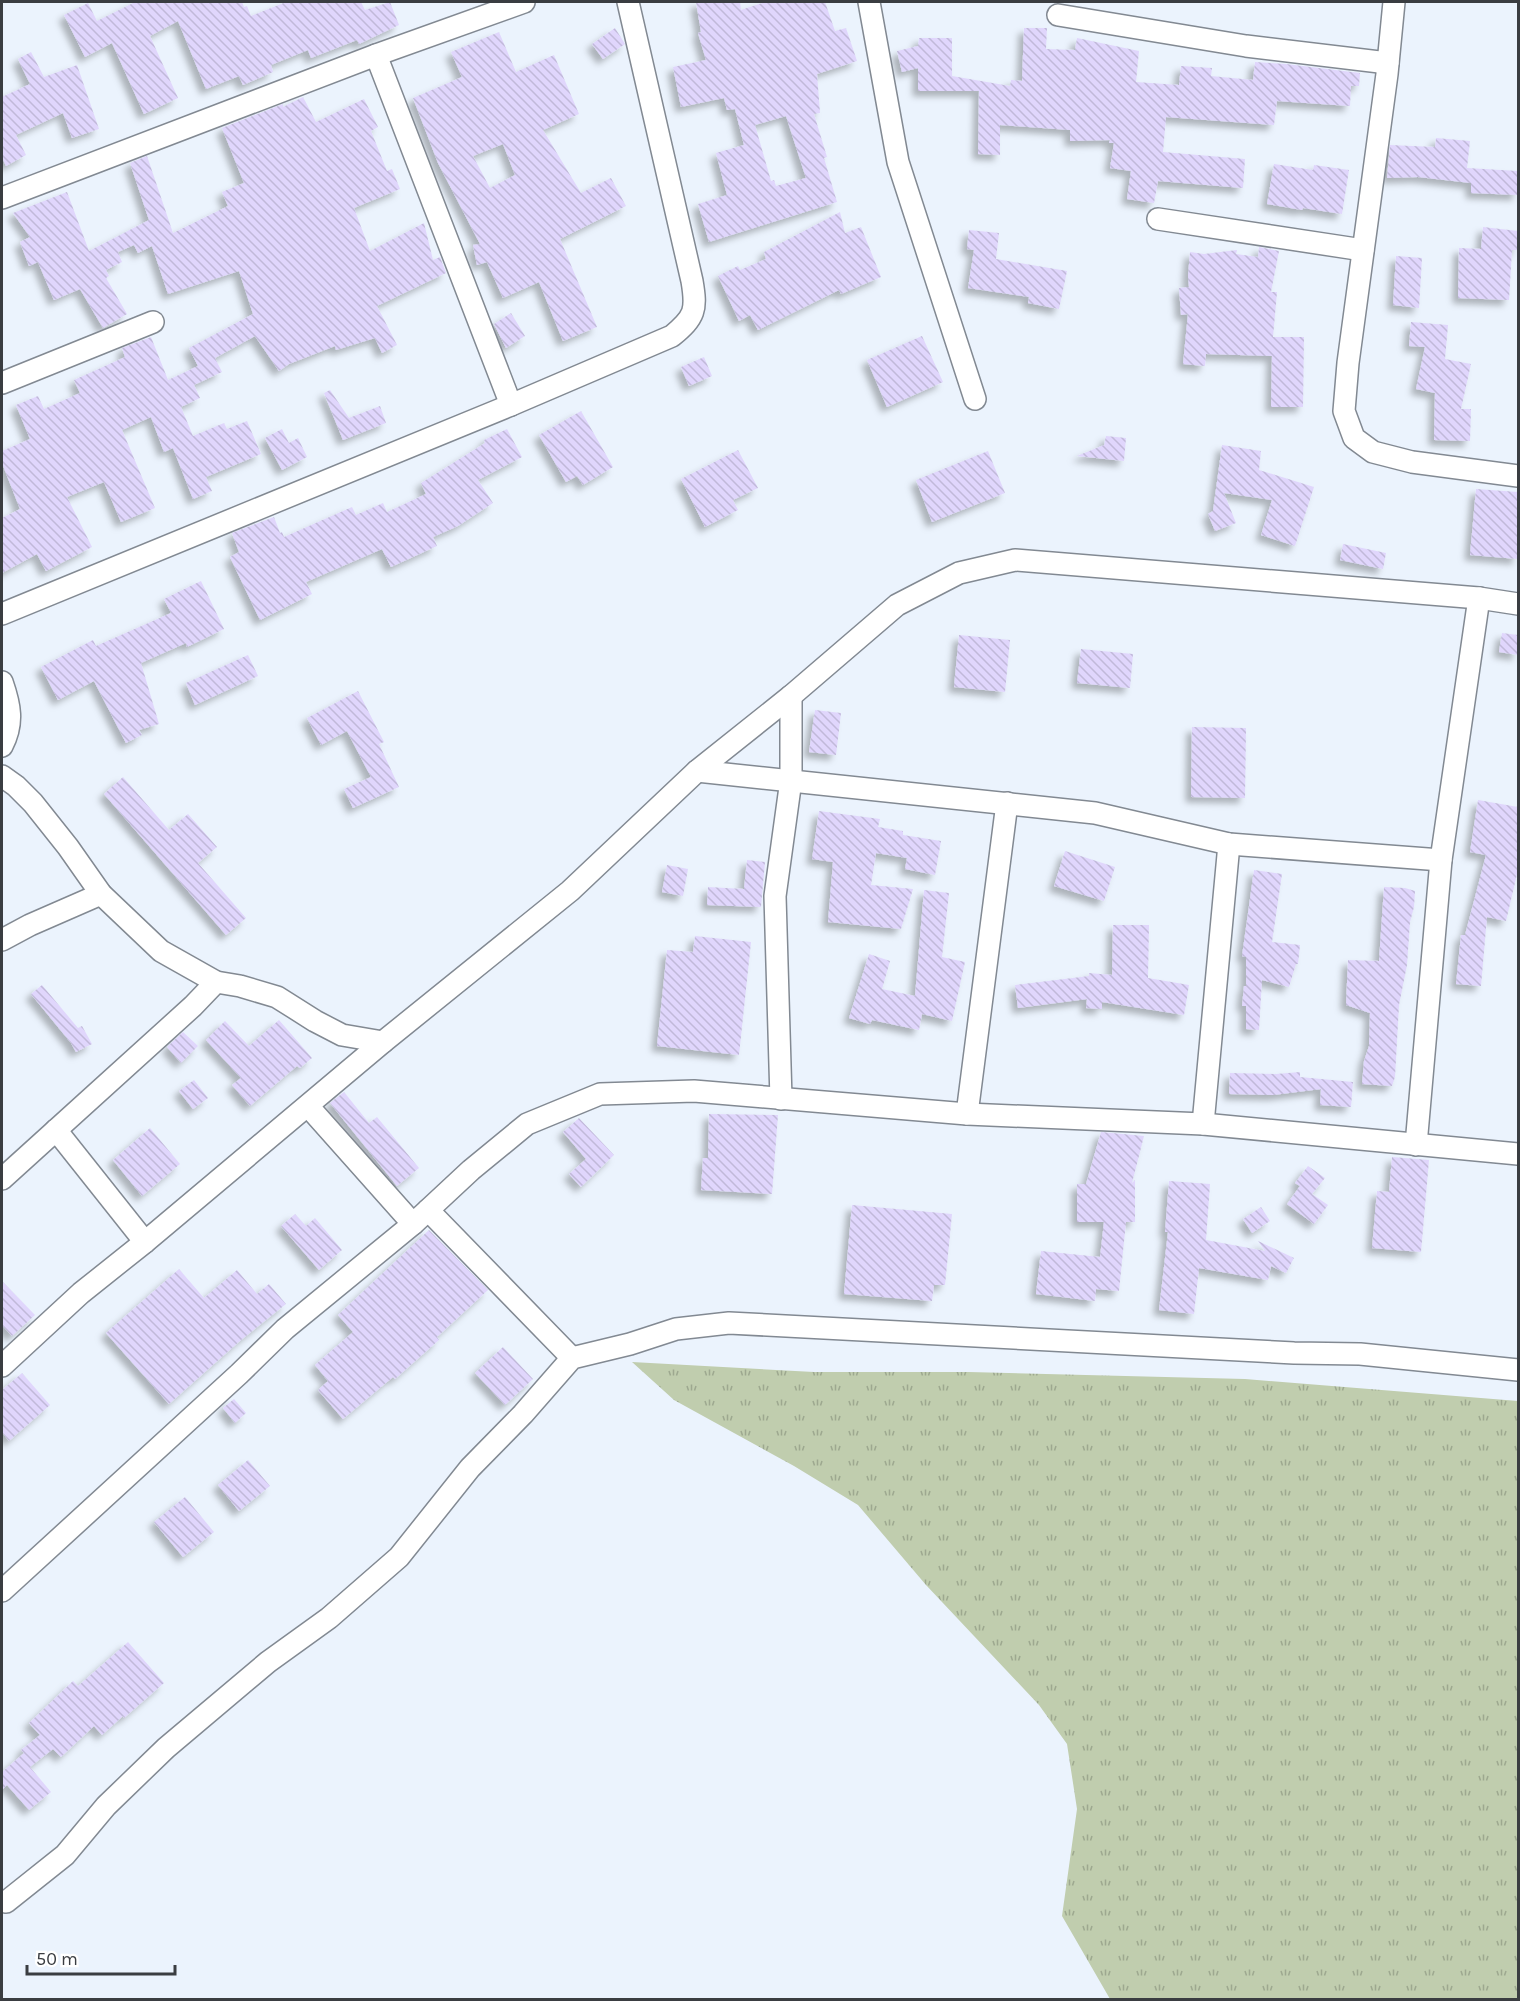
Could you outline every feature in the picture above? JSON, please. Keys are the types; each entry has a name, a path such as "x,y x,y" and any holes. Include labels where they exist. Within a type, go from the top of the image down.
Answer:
{"street":[{"path":"2,198 376,55 524,2"},
{"path":"2,614 511,405 672,336 689,323 695,301 628,2"},
{"path":"869,2 898,162 975,399"},
{"path":"1395,2 1348,363 1344,411 1354,438 1373,452 1402,459 1518,476"},
{"path":"1058,15 1245,46 1388,63"},
{"path":"376,55 511,405"},
{"path":"1158,219 1364,250"},
{"path":"2,383 153,322"},
{"path":"2,1366 81,1293 146,1242 384,1042 570,891 697,771 791,696 897,605 959,573 1014,560 1479,598 1518,604"},
{"path":"1416,1145 1441,860 1479,598"},
{"path":"2,682 10,707 9,732 2,746"},
{"path":"781,1099 775,896 791,780 791,696"},
{"path":"697,771 1095,813 1229,844 1441,860"},
{"path":"2,776 33,803 68,847 100,894 161,951 216,982 240,986 277,997 342,1035 384,1042"},
{"path":"967,1114 1007,802"},
{"path":"1203,1124 1229,844"},
{"path":"2,940 100,894"},
{"path":"2,1179 193,1006 216,982"},
{"path":"2,1591 285,1329 420,1217 471,1170 527,1124 600,1094 694,1091 967,1114 1203,1124 1518,1154"},
{"path":"308,1106 420,1217 572,1358"},
{"path":"56,1130 146,1242"},
{"path":"6,1902 65,1855 106,1806 173,1741 268,1662 329,1618 399,1557 470,1468 523,1414 572,1358 630,1344 676,1329 729,1323 1294,1353 1360,1354 1518,1370"}],"green space":[{"path":"632,1362 814,1372 969,1372 1245,1379 1518,1401 1518,1999 1110,1999 1062,1916 1077,1809 1067,1744 1039,1705 926,1585 858,1505 794,1466 674,1400"}],"building":[{"path":"135,2 242,2 244,7 247,6 251,16 286,2 361,2 365,10 390,2 399,25 359,44 357,40 311,58 308,50 271,65 273,72 243,85 239,76 206,89 178,21 150,36 178,98 144,114 112,43 85,57 64,15 88,3 97,21"},
{"path":"696,2 740,2 741,10 765,2 825,2 835,31 846,28 857,61 817,74 820,113 814,114 837,202 709,242 698,204 727,195 716,153 744,145 735,109 727,110 724,98 681,107 673,67 706,60 698,33 701,32","holes":["786,116 806,178 776,186 774,180 771,181 755,125"]},
{"path":"615,28 625,44 603,59 592,44"},
{"path":"1024,28 1047,28 1046,49 1075,50 1077,38 1139,51 1136,82 1179,85 1181,66 1212,68 1211,76 1253,80 1255,62 1360,73 1359,86 1351,86 1350,106 1277,101 1274,125 1166,117 1163,152 1245,159 1243,188 1158,181 1154,203 1127,199 1131,171 1110,168 1114,143 1109,143 1110,140 1070,141 1070,130 1000,125 1000,155 978,154 979,91 918,91 918,68 902,72 897,51 918,46 919,38 952,38 952,76 1010,86 1011,80 1022,81"},
{"path":"499,32 516,72 554,55 579,114 543,130 581,193 611,178 626,206 560,239 597,327 563,341 539,282 503,298 487,262 477,265 473,245 480,244 438,163 413,98 462,77 451,52","holes":["503,144 515,175 490,188 473,156"]},
{"path":"31,52 44,77 77,65 99,129 72,138 63,113 16,135 26,155 6,166 2,157 2,97 30,84 18,59"},
{"path":"303,97 316,122 364,99 378,127 371,131 387,171 392,169 400,189 354,208 370,251 424,223 433,260 440,257 446,273 377,306 397,345 382,353 375,338 336,350 335,346 289,364 279,371 255,336 215,358 222,372 194,385 200,398 181,407 193,436 224,423 227,429 247,421 261,454 206,477 212,491 193,499 173,448 164,452 151,417 122,430 155,508 121,522 104,482 67,497 92,547 46,571 37,554 2,573 2,518 20,509 2,463 2,451 30,439 16,405 38,396 44,409 80,393 74,380 125,357 122,348 151,337 168,380 198,366 189,348 253,314 239,271 168,294 152,246 138,253 134,245 118,252 122,262 106,270 109,276 106,278 127,314 103,328 80,289 54,300 38,262 29,266 20,242 30,237 13,213 67,192 89,251 149,220 130,163 147,156 173,233 228,206 222,192 244,183 222,128 283,104 283,107"},
{"path":"1436,138 1470,141 1467,168 1518,171 1518,195 1471,193 1471,183 1418,177 1387,178 1390,145 1435,147"},
{"path":"1274,164 1313,170 1314,165 1349,170 1342,214 1267,204"},
{"path":"840,212 845,233 861,227 881,277 841,294 839,290 758,330 750,315 739,321 718,276 738,266 740,270 766,259 764,252"},
{"path":"1483,227 1518,231 1517,250 1512,250 1509,300 1458,298 1459,248 1481,249"},
{"path":"969,230 999,233 996,259 1067,271 1059,309 1028,303 1029,297 968,288 974,250 967,249"},
{"path":"1259,247 1279,251 1271,292 1277,292 1273,337 1304,337 1303,407 1271,407 1272,356 1206,354 1205,366 1183,364 1188,314 1181,315 1179,288 1189,287 1190,252 1204,254 1237,250 1236,254 1258,257"},
{"path":"1396,256 1422,258 1419,308 1393,305"},
{"path":"511,313 525,336 506,348 494,324"},
{"path":"1411,322 1448,325 1445,359 1471,364 1461,409 1471,409 1470,441 1434,440 1435,393 1416,389 1425,347 1409,346"},
{"path":"922,336 943,382 887,407 867,360"},
{"path":"704,357 712,376 689,386 681,367"},
{"path":"330,390 349,418 380,406 386,423 343,440 324,393"},
{"path":"581,411 613,467 583,485 577,476 566,482 539,435"},
{"path":"282,429 289,443 298,438 307,457 282,470 265,438"},
{"path":"507,429 522,457 478,480 493,503 458,526 433,537 437,546 391,567 382,549 306,582 312,594 260,620 230,557 239,552 232,533 274,517 284,537 352,507 356,515 383,503 387,512 426,494 421,483 485,443 484,440"},
{"path":"1106,436 1126,438 1124,461 1077,456 1104,445"},
{"path":"1222,445 1261,451 1259,470 1314,487 1295,546 1261,535 1272,500 1224,493 1236,523 1215,531 1208,514 1213,511"},
{"path":"738,450 758,488 733,500 738,510 705,527 681,479"},
{"path":"988,451 1005,493 932,522 916,480"},
{"path":"1476,489 1518,492 1518,559 1470,555"},
{"path":"1343,544 1386,553 1383,569 1340,560"},
{"path":"201,581 224,629 187,647 186,643 141,663 159,724 139,730 142,735 126,743 94,681 58,700 41,667 93,640 96,646 171,613 164,599"},
{"path":"1502,633 1518,635 1518,655 1499,652"},
{"path":"959,635 1010,640 1005,692 954,687"},
{"path":"1081,649 1133,654 1130,688 1077,683"},
{"path":"248,655 258,676 195,705 186,683"},
{"path":"358,691 384,742 379,744 399,787 353,808 344,789 371,777 347,731 321,745 307,718"},
{"path":"815,710 841,713 836,755 809,752"},
{"path":"1192,727 1246,728 1245,798 1191,797"},
{"path":"123,777 169,830 188,814 217,847 198,863 246,918 226,935 104,794"},
{"path":"1478,800 1518,807 1518,870 1506,921 1487,917 1481,986 1456,984 1461,935 1465,935 1486,855 1470,852"},
{"path":"819,811 880,819 878,827 903,831 903,835 941,841 935,875 905,869 907,858 876,853 871,885 913,889 901,929 828,922 833,862 812,859"},
{"path":"1065,851 1115,867 1104,901 1054,886"},
{"path":"747,860 765,862 761,907 707,905 708,887 744,889"},
{"path":"667,865 688,869 683,896 662,892"},
{"path":"1254,870 1282,874 1272,942 1300,945 1298,964 1296,964 1289,987 1262,980 1259,1030 1246,1029 1246,1006 1242,1006 1244,986 1246,986 1246,957 1242,956"},
{"path":"1384,887 1415,891 1407,965 1399,1005 1395,1077 1392,1086 1362,1084 1364,1061 1369,1046 1370,1013 1346,1005 1348,960 1379,961"},
{"path":"924,890 949,893 942,957 965,962 952,1021 922,1014 919,1030 872,1020 870,1024 849,1018 869,954 890,961 882,989 915,996"},
{"path":"1113,925 1149,925 1148,978 1189,985 1184,1015 1102,1002 1102,1009 1086,1008 1087,999 1018,1008 1015,985 1089,976 1089,973 1112,975"},
{"path":"695,936 751,942 739,1055 657,1046 667,950 693,952"},
{"path":"42,985 78,1028 82,1026 92,1044 76,1052 31,994"},
{"path":"279,1020 312,1058 300,1068 297,1066 250,1106 232,1085 241,1078 206,1040 225,1021 249,1046"},
{"path":"183,1032 198,1046 181,1063 167,1047"},
{"path":"1300,1072 1300,1077 1353,1082 1351,1107 1320,1105 1321,1089 1273,1095 1229,1094 1230,1073"},
{"path":"194,1080 208,1098 193,1109 179,1091"},
{"path":"344,1092 369,1123 377,1117 419,1168 397,1186 330,1103"},
{"path":"709,1114 778,1115 772,1194 701,1190 703,1158 708,1158"},
{"path":"579,1118 614,1155 581,1187 569,1174 586,1159 563,1132"},
{"path":"150,1128 180,1164 142,1196 113,1160"},
{"path":"1101,1132 1144,1136 1132,1183 1135,1180 1135,1222 1126,1222 1119,1291 1096,1289 1095,1301 1036,1294 1041,1251 1100,1257 1104,1222 1077,1222 1077,1184 1086,1184"},
{"path":"1392,1157 1429,1160 1421,1252 1372,1248 1377,1191 1389,1192"},
{"path":"1308,1166 1325,1178 1312,1194 1328,1205 1314,1224 1287,1204 1300,1186 1295,1183"},
{"path":"1169,1181 1210,1184 1206,1240 1265,1251 1258,1241 1294,1258 1286,1273 1271,1266 1268,1280 1199,1268 1194,1314 1159,1310 1168,1232 1165,1232"},
{"path":"852,1205 952,1214 945,1285 934,1285 932,1301 844,1294"},
{"path":"1261,1207 1270,1221 1252,1233 1243,1219"},
{"path":"295,1214 306,1226 315,1218 342,1250 319,1270 281,1226"},
{"path":"429,1230 488,1290 437,1337 439,1340 395,1379 393,1377 343,1419 318,1390 328,1381 315,1365 353,1332 338,1315"},
{"path":"179,1269 204,1298 237,1270 257,1294 269,1284 286,1304 241,1340 169,1404 106,1333"},
{"path":"2,1281 35,1315 12,1336 2,1325"},
{"path":"503,1347 533,1379 505,1405 475,1373"},
{"path":"22,1373 50,1405 9,1441 2,1432 2,1390"},
{"path":"234,1399 246,1413 235,1423 223,1408"},
{"path":"248,1460 270,1486 239,1511 218,1485"},
{"path":"185,1497 214,1532 183,1557 154,1522"},
{"path":"128,1642 164,1683 102,1735 94,1726 61,1757 53,1749 30,1767 51,1792 29,1810 7,1785 2,1790 2,1772 24,1753 21,1750 40,1735 29,1723 73,1681 78,1686"}]}
